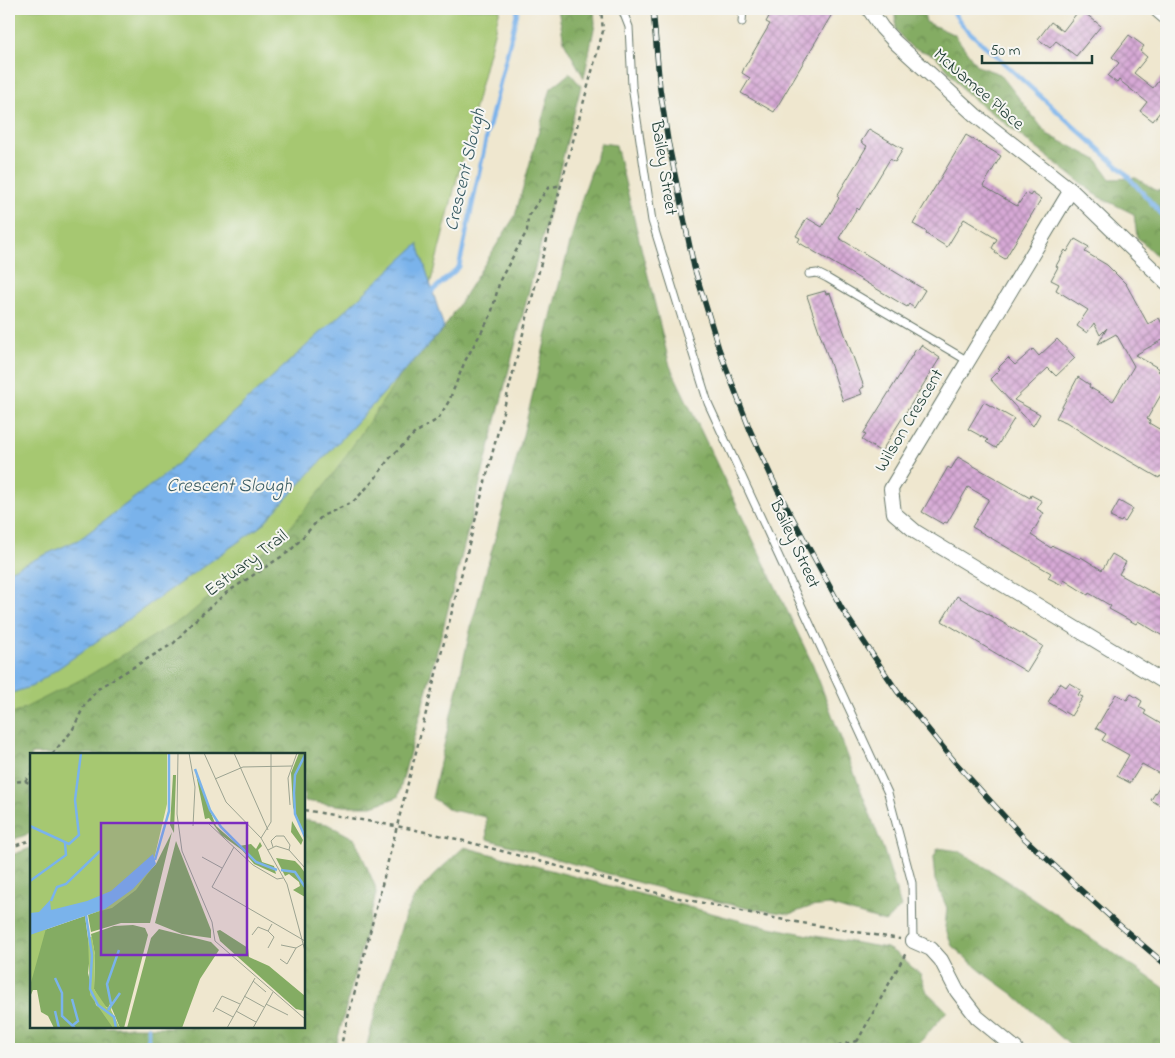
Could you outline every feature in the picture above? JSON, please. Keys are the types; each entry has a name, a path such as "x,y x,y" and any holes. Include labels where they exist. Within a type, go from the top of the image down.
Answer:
{"street":[{"name":"McNamee Place","path":"869,9 882,28 895,42 975,115 1071,190"},
{"path":"1159,9 1166,15"},
{"path":"1071,190 1166,282"},
{"name":"Wilson Crescent","path":"1071,190 891,489 894,513 916,532 1166,683"},
{"path":"913,941 931,949 942,960 957,991 977,1017 1016,1049"}],"lane":[{"name":"Bailey Street","path":"622,9 629,27 632,86 652,221 706,394 888,793 912,883 913,941"},
{"path":"742,22 743,9"},
{"path":"809,274 817,274 827,278 968,361"}],"path":[{"path":"340,1049 561,185 603,31 601,9"},
{"name":"Estuary Trail","path":"53,753 72,731 85,704 100,687 174,643 193,622 226,593 290,551 322,516 353,502 374,480 388,460 415,433 438,419 449,401 465,361 491,315 500,280 527,231 528,216 548,188 561,185"},
{"path":"25,781 30,775"},
{"path":"9,782 25,781 30,784"},
{"path":"305,810 398,826 457,839 665,895 784,920 913,941 853,1049"},
{"path":"9,848 30,840"},
{"path":"822,1049 858,1040"}],"green space":[{"path":"9,9 500,9 411,360 330,479 284,535 187,616 88,676 9,716"},
{"path":"558,9 594,9 595,24 584,78 564,42"},
{"path":"887,9 923,9 926,22 955,35 977,66 1000,74 1047,134 1097,160 1110,179 1136,178 1157,191 1166,189 1166,265 1137,237 1134,214 1099,197 966,93 936,56 911,47 896,31 895,14"},
{"path":"570,73 581,86 445,621 398,797 372,806 344,806 305,801 305,753 30,753 30,833 9,841 9,694 261,526 444,328 515,216 551,88"},
{"path":"601,143 616,145 670,366 813,665 884,851 901,907 885,922 829,905 810,907 790,914 746,908 647,885 487,839 486,817 451,810 432,798 471,627 523,435 553,308 582,198"},
{"path":"305,820 327,824 355,839 375,886 376,894 335,1049 9,1049 9,856 30,848 30,1028 305,1028"},
{"path":"464,847 745,922 887,948 920,974 927,992 947,1011 914,1049 366,1049 381,991 405,916 414,898 434,875"},
{"path":"938,848 959,851 1006,880 1166,989 1166,1049 1074,1049 1013,994 981,971 952,946 945,927 947,908 935,880 933,859"}],"water":[{"name":"Crescent Slough","path":"418,244 444,328 261,526 33,686 9,694 9,571 80,539 167,473"}],"building":[{"path":"773,9 835,9 774,112 741,93 750,78 742,73 770,24 766,22"},
{"path":"1080,9 1101,26 1076,56 1056,41 1050,48 1038,39 1051,22 1063,31"},
{"path":"1129,35 1144,46 1140,51 1147,57 1134,73 1153,88 1166,71 1166,93 1161,99 1166,104 1153,121 1140,111 1147,102 1119,80 1117,83 1108,76 1119,63 1112,57"},
{"path":"869,129 903,149 895,162 890,159 859,210 857,208 839,238 925,290 914,308 909,304 907,307 798,242 800,238 796,236 807,218 822,227 839,198 837,196 867,146 861,142"},
{"path":"966,135 1001,156 983,186 1017,206 1026,193 1030,196 1032,193 1041,199 1005,259 995,253 996,251 992,248 997,239 964,219 947,247 913,224"},
{"path":"1075,239 1089,247 1085,252 1107,265 1126,284 1148,324 1159,318 1166,331 1166,338 1135,355 1160,369 1158,371 1166,376 1166,386 1147,419 1150,421 1149,423 1166,433 1166,470 1162,477 1160,476 1159,478 1066,422 1056,418 1078,377 1090,385 1089,387 1113,401 1134,366 1116,334 1098,344 1107,328 1100,335 1094,323 1087,333 1077,326 1088,310 1056,290 1059,284 1051,280 1065,250 1067,252"},
{"path":"825,291 826,294 830,293 864,387 860,389 862,394 843,401 807,296"},
{"path":"1057,339 1075,358 1056,376 1048,368 1014,400 1040,414 1033,426 990,379 1008,358 1015,365 1033,349 1039,356"},
{"path":"921,345 940,358 881,452 862,440 866,435 863,434 916,349 918,350"},
{"path":"984,402 1014,419 996,448 986,442 988,440 968,429"},
{"path":"958,457 1030,498 1031,495 1042,501 1037,509 1044,513 1031,535 1051,548 1053,546 1080,559 1081,557 1102,570 1112,554 1126,562 1119,574 1166,600 1166,638 1138,621 1136,624 1109,609 1111,606 1089,593 1088,595 1064,580 1062,585 1048,578 1051,573 972,527 989,499 968,487 947,523 943,524 922,512 948,467 951,469"},
{"path":"1119,501 1133,509 1125,522 1110,517"},
{"path":"957,596 1043,646 1027,672 942,621"},
{"path":"1060,683 1066,687 1069,683 1081,690 1078,695 1083,697 1071,716 1048,702"},
{"path":"1116,694 1127,700 1131,694 1142,701 1139,707 1146,711 1144,714 1166,727 1166,809 1151,800 1165,777 1142,764 1130,783 1117,776 1129,755 1102,740 1106,734 1096,728"}],"waterway":[{"name":"Crescent Slough","path":"428,295 459,267 487,135 518,9"},
{"path":"951,9 964,27 1123,171 1166,219"},
{"path":"120,1049 125,1045 144,1045 148,1040 148,1028"}],"railway":[{"path":"653,9 660,89 668,141 694,267 719,349 750,430 778,491 842,609 897,691 955,762 1024,838 1166,965"}]}
